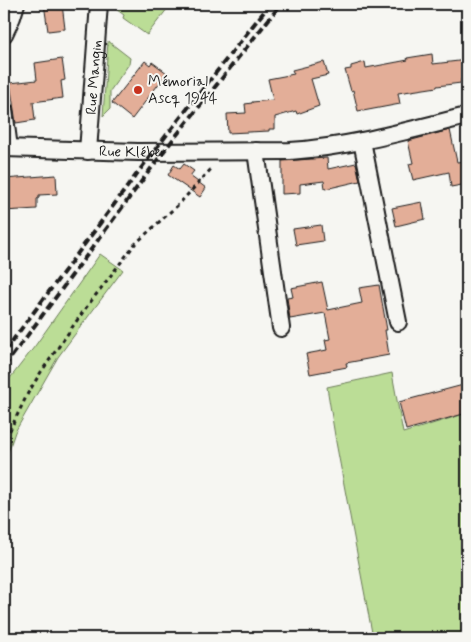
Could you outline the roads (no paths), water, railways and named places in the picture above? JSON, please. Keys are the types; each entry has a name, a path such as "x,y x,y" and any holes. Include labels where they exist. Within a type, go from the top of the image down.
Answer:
{"street":[{"path":"4,34 16,4"},
{"name":"Rue Mangin","path":"88,151 99,4"},
{"name":"Rue Kléber","path":"4,110 6,148 88,151 314,149 337,146 467,116"},
{"path":"362,140 398,322"},
{"path":"256,151 281,328"}],"railway":[{"path":"4,352 154,151 270,4"},
{"path":"4,367 164,151 281,4"}],"place":[{"name":"Mémorial Ascq 1944","path":"138,90"}]}
